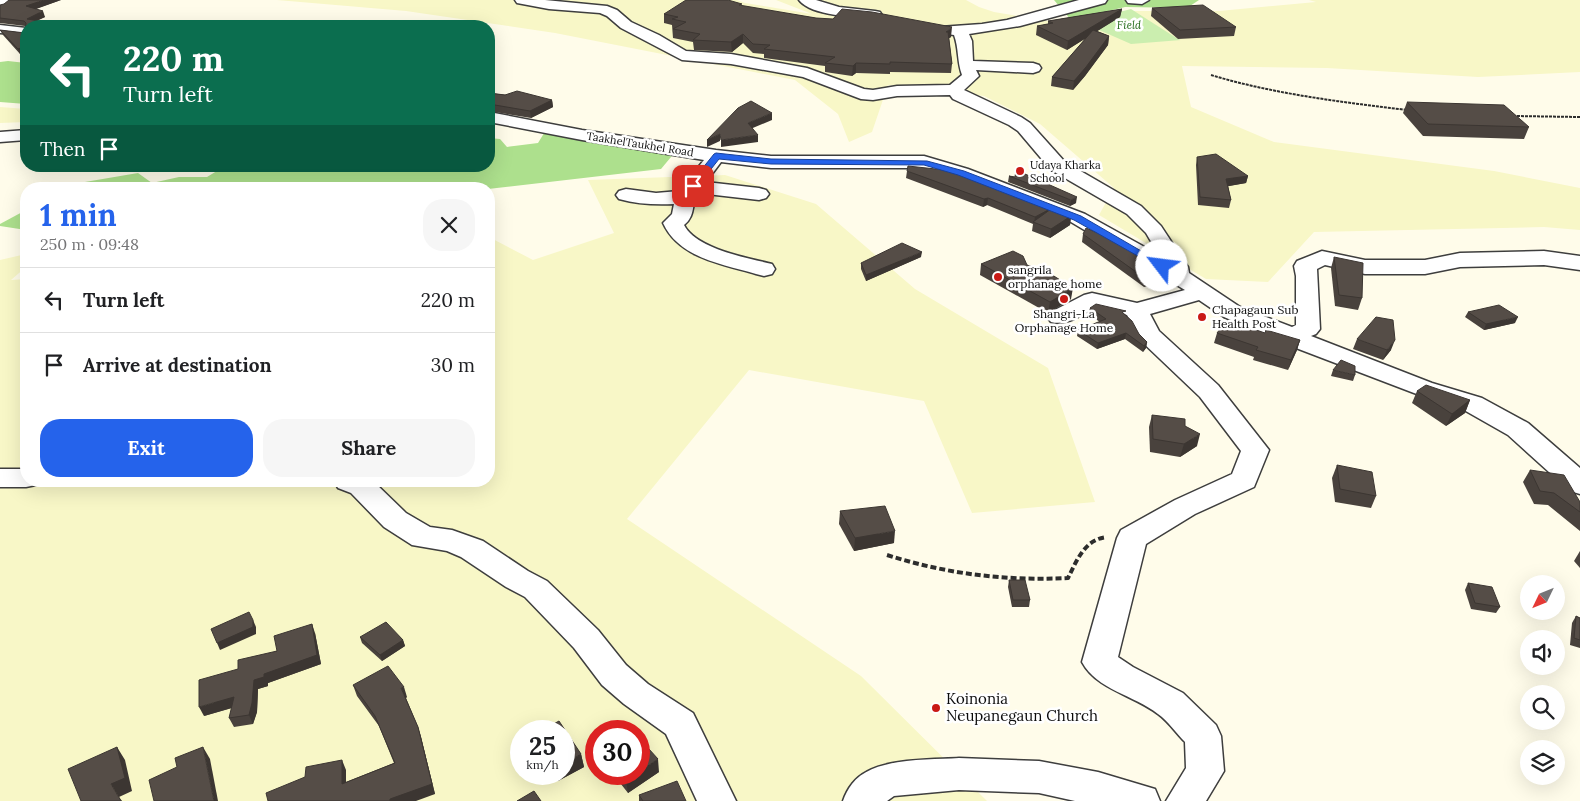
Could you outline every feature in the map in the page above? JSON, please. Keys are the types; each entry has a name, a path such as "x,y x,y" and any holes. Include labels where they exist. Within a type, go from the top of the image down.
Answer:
{"street":[{"path":"0,5 8,0"},
{"path":"522,0 549,6 602,9 612,13 626,24 682,55 731,59 807,73 861,94 873,95 896,91 954,90 971,76 966,65 964,41 960,31"},
{"path":"806,0 811,4 844,11 891,16"},
{"path":"931,28 960,31 1017,22 1074,5 1100,0"},
{"path":"1133,0 1142,0"},
{"path":"0,29 3,31 20,30"},
{"path":"966,65 1033,68"},
{"path":"954,90 959,95 1020,124 1058,166 1139,214 1160,239 1177,267 1179,276"},
{"name":"TaakhelTaukhel Road","path":"495,119 716,156 771,162 924,162 961,173 1078,218 1179,276 1232,312 1305,343 1473,404 1518,429 1580,484"},
{"path":"0,137 20,135"},
{"path":"716,156 689,192 682,217 673,222 674,227 689,243 764,269"},
{"path":"626,195 656,199 689,192 758,194"},
{"path":"1292,336 1308,329 1305,266 1322,258 1365,266 1385,267 1425,267 1460,260 1525,258 1544,258 1580,263"},
{"path":"1071,286 1092,300 1137,310 1204,292"},
{"path":"1059,317 1092,300"},
{"path":"1137,310 1148,334 1209,391 1255,450 1244,480 1185,507 1132,538 1098,662 1120,677 1170,703 1203,736 1206,771 1185,801"},
{"path":"0,478 20,478"},
{"path":"362,487 395,520 423,537 452,541 472,549 517,579 536,589 586,639 614,674 636,694 680,724 706,782 717,801"},
{"path":"862,801 866,794 886,780 959,774 1038,777 1098,789 1140,801"}],"path":[{"path":"1211,75 1241,84 1344,102 1412,110"},
{"path":"1509,116 1580,117"},
{"path":"887,555 949,573 988,578 1068,578 1084,548 1100,536 1132,538"}],"green space":[{"path":"277,0 737,0 812,14 776,0 966,0 994,12 1047,21 1071,20 1123,11 1219,11 1316,2 1309,0 1580,0 1580,72 1478,77 1327,68 1182,66 1191,107 1274,142 1494,171 1580,188 1580,230 1544,227 1314,232 1268,282 1206,279 1099,215 1114,188 1040,124 984,96 888,85 872,132 849,142 838,114 795,80 555,33 495,24 495,20 467,20 406,11"},
{"path":"1054,0 1199,0 1187,8 1125,7 1071,20"},
{"name":"Field","path":"1131,9 1181,40 1131,44 1081,22"},
{"path":"0,62 20,62 20,104 0,102"},
{"path":"0,107 20,109 20,122 0,123"},
{"path":"546,130 676,151 661,169 495,188 495,182 156,182 179,177 207,177 215,172 495,172 495,139 500,139 507,147 538,143"},
{"path":"138,173 151,182 85,182"},
{"path":"725,175 816,204 915,289 1048,368 1095,502 972,513 924,401 749,370 627,519 861,676 987,801 0,801 0,260 20,255 20,272 11,280 20,279 20,487 495,487 495,240 533,260 614,233 588,180"},
{"path":"20,213 20,229 0,226 0,224"}],"building":[{"path":"9,0 44,0 26,6 43,11 27,19 33,20 0,18 0,5"},
{"path":"686,0 728,0 742,4 739,5 816,18 833,19 842,9 872,12 952,27 946,32 948,32 952,64 890,62 890,64 856,63 853,66 825,63 835,57 764,49 770,45 753,44 743,34 731,42 693,40 700,34 673,29 686,22 672,19 678,17 664,14"},
{"path":"1203,5 1236,27 1180,30 1152,8"},
{"path":"1122,9 1068,41 1037,26 1053,23 1048,21"},
{"path":"0,30 20,32 20,48 18,49"},
{"path":"1093,30 1109,36 1074,81 1052,77"},
{"path":"517,91 552,100 530,111 495,105 495,94 505,95"},
{"path":"751,101 772,113 748,123 758,135 721,140 720,134 707,140 738,108"},
{"path":"1407,102 1504,105 1529,127 1428,124"},
{"path":"1216,154 1248,176 1226,179 1231,200 1200,197 1197,157"},
{"path":"908,166 954,171 1052,208 1035,217 988,198 984,199 907,171"},
{"path":"1016,170 1077,197 1071,200 1009,176 1015,177"},
{"path":"1051,209 1071,216 1051,229 1033,222"},
{"path":"1086,228 1107,237 1164,273 1146,279 1083,234"},
{"path":"902,243 922,252 866,275 861,263"},
{"path":"1013,251 1023,256 1027,265 1049,273 1073,288 1050,302 981,264"},
{"path":"1334,257 1363,263 1362,298 1339,295"},
{"path":"1096,304 1126,311 1122,312 1132,321 1139,334 1147,342 1144,346 1126,333 1098,343 1078,330 1106,319 1090,308"},
{"path":"1499,305 1518,317 1486,324 1468,312"},
{"path":"1376,317 1393,320 1395,340 1387,350 1357,339"},
{"path":"1227,320 1265,333 1266,330 1300,340 1291,360 1256,350 1258,347 1217,333"},
{"path":"1341,360 1355,366 1355,375 1333,370"},
{"path":"1426,385 1470,400 1452,414 1417,391"},
{"path":"1152,415 1185,419 1185,426 1200,434 1184,444 1153,439"},
{"path":"1337,465 1372,472 1376,496 1340,489"},
{"path":"1530,470 1564,475 1580,502 1580,512 1554,493 1540,491"},
{"path":"885,506 895,531 855,538 840,511"},
{"path":"1009,580 1025,580 1030,600 1013,600"},
{"path":"1468,583 1492,587 1500,607 1475,603"},
{"path":"249,612 253,620 253,627 217,643 211,629"},
{"path":"1576,616 1580,618 1580,640 1574,638"},
{"path":"386,622 403,640 380,655 360,637"},
{"path":"312,624 317,655 264,674 264,677 254,680 249,715 229,718 234,697 199,707 199,680 238,669 238,660 277,651 274,636"},
{"path":"388,666 404,687 401,688 418,727 432,784 390,799 390,801 268,801 266,793 305,777 306,767 342,760 342,784 395,763 375,716 353,685"},
{"path":"575,745 581,754 575,758"},
{"path":"117,747 125,778 111,784 121,801 81,801 68,769"},
{"path":"203,747 214,801 154,801 149,780 177,767 175,758"},
{"path":"650,750 658,759 650,764"},
{"path":"677,781 686,801 643,801 639,795"},
{"path":"534,791 541,801 517,801"}],"place":[{"name":"Udaya Kharka School","path":"1020,171"},
{"name":"sangrila orphanage home","path":"998,277"},
{"name":"Shangri-La Orphanage Home","path":"1064,299"},
{"name":"Chapagaun Sub Health Post","path":"1202,317"},
{"name":"Koinonia Neupanegaun Church","path":"936,708"}],"route":[{"path":"693,186 716,156 771,162 924,162 961,173 1078,218 1162,266"}]}
